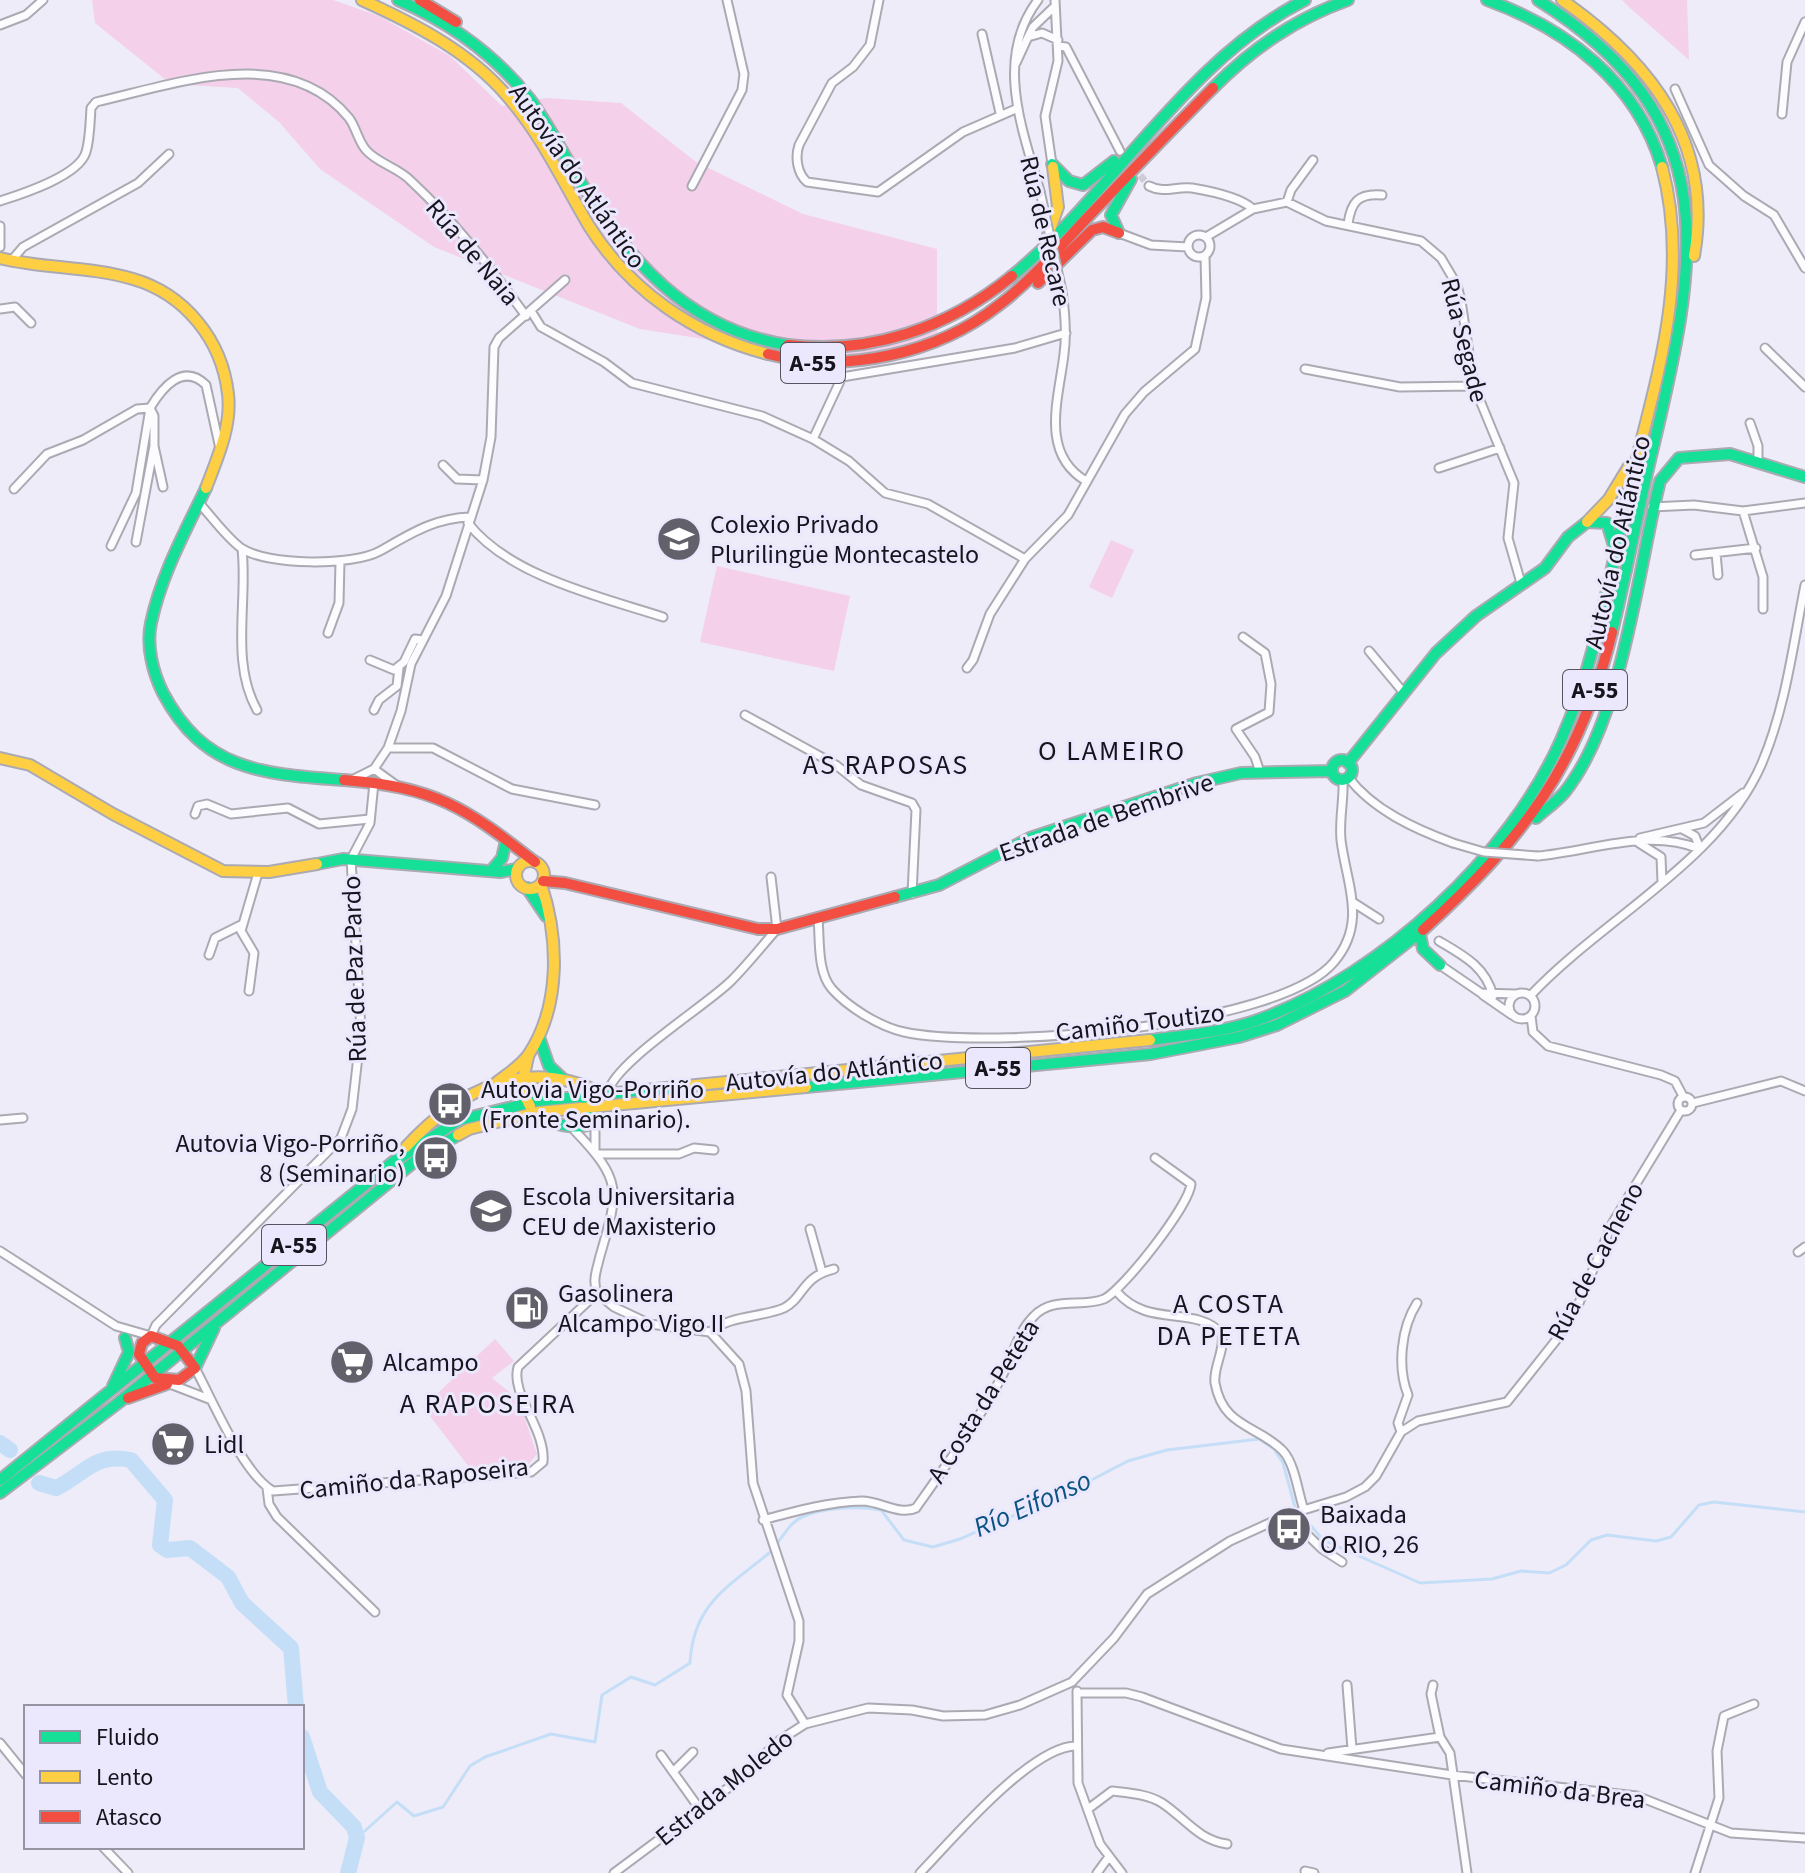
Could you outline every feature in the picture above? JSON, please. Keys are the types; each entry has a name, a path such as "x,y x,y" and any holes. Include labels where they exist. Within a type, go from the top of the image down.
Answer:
{"main road":[{"name":"Autovía do Atlántico","path":"362,0 413,21 471,60 522,113 616,262 657,302 718,340 786,361 824,364 876,360 912,352 948,338 995,310 1037,274 1222,77 1259,45 1321,8 1348,0"},
{"name":"Autovía do Atlántico","path":"398,0 448,26 497,64 528,97 606,224 644,273 688,309 761,341 822,348 909,337 967,311 997,291 1041,249 1190,90 1252,31 1305,0"},
{"name":"A-55","path":"420,0 459,24 497,64"},
{"name":"Autovía do Atlántico","path":"583,1096 1148,1040 1237,1026 1304,1001 1342,980 1400,934 1463,877 1516,816 1546,770 1572,715 1589,666 1674,271 1674,217 1664,170 1638,111 1600,63 1552,26 1487,0"},
{"name":"Autovía do Atlántico","path":"590,1107 1196,1048 1239,1039 1311,1012 1350,990 1420,934 1497,861 1527,824 1569,756 1602,669 1674,350 1688,273 1689,228 1683,188 1672,151 1650,102 1588,33 1538,0"},
{"path":"1562,0 1610,35 1645,71 1683,138 1696,180 1702,220 1688,273"},
{"path":"1052,164 1072,184 1081,186 1092,183 1159,114 1190,90"},
{"path":"1041,249 1055,223 1058,207 1052,164"},
{"path":"1119,233 1111,215 1139,164"},
{"path":"995,310 1034,288 1092,230 1103,227 1119,233"},
{"path":"5,259 137,280 169,295 210,336 225,370 230,406 221,456 151,608 148,648 162,696 188,733 228,760 258,770 398,786 425,792 461,806 559,882"},
{"path":"1348,763 1456,634 1545,568 1568,537 1587,522 1619,487 1638,449"},
{"path":"1527,824 1541,815 1566,787 1606,711 1652,507 1660,481 1669,466 1679,458 1720,451 1758,459 1805,477"},
{"path":"1587,522 1607,523 1615,553"},
{"path":"0,758 30,765 209,866 231,872 258,873 351,859 496,872 518,872 538,865"},
{"path":"1338,761 1348,763 1351,770 1346,778 1335,777 1332,771 1338,761"},
{"name":"Estrada de Bembrive","path":"559,882 758,929 777,929 912,894 955,878 996,853 1030,838 1197,783 1260,772 1332,771"},
{"path":"496,872 502,858 503,841"},
{"path":"503,841 527,888 548,920"},
{"path":"538,865 554,966 539,1037 521,1077 526,1102 538,1112 575,1131 595,1122 583,1096 549,1066 539,1037"},
{"path":"527,888 542,882 559,882"},
{"path":"545,896 559,882"},
{"path":"1420,934 1423,949 1440,965"},
{"path":"393,1162 421,1127 445,1109 496,1083 528,1057"},
{"path":"496,1083 521,1077 565,1080 593,1087 605,1094"},
{"name":"A-55","path":"0,1493 118,1403 172,1342 393,1162 459,1120 526,1102 583,1096"},
{"name":"A-55","path":"0,1480 5,1470 110,1392 183,1349 420,1157 463,1132 511,1116 590,1107"},
{"path":"511,1116 557,1122"},
{"path":"118,1403 186,1379 195,1368 218,1321"},
{"path":"110,1392 126,1364 155,1336 192,1326"},
{"path":"155,1336 183,1349 195,1368"},
{"path":"125,1338 129,1352 126,1364"},
{"path":"139,1349 146,1370 169,1383"}],"street":[{"path":"0,25 26,15 43,0"},
{"path":"692,186 742,90 744,74 727,0"},
{"path":"879,0 870,45 853,67 832,83 799,145 796,154 801,176 807,182 878,192 963,132 1000,113 1018,108"},
{"name":"Rúa de Recare","path":"1055,3 1035,3 1017,37 1014,67 1018,108 1062,291 1066,333 1054,429 1067,464 1086,481"},
{"path":"1014,67 1033,27 1055,3"},
{"path":"1052,164 1045,116 1059,43 1055,3"},
{"path":"1782,114 1787,62 1805,22"},
{"path":"1028,37 1042,33 1066,47 1120,151"},
{"path":"982,34 1000,113"},
{"name":"Rúa de Naia","path":"0,201 37,188 83,159 91,108 96,102 221,73 281,77 308,83 350,119 367,152 399,169 472,242 528,314"},
{"path":"1675,89 1709,165 1744,196 1774,215 1805,268"},
{"path":"5,259 150,175 169,154"},
{"path":"1188,247 1194,236 1206,237 1253,209 1287,202 1291,190 1313,160"},
{"path":"1149,186 1160,191 1192,188 1245,203 1253,209"},
{"path":"1348,224 1356,199 1362,195 1382,195"},
{"name":"Rúa Segade","path":"1287,202 1326,221 1421,241 1441,258 1457,285 1474,386 1514,483 1514,507 1508,538 1521,583"},
{"path":"0,226 0,247"},
{"path":"1119,233 1151,245 1188,247 1196,257 1205,256"},
{"path":"967,668 990,614 1025,559 1068,515 1125,414 1144,392 1195,349 1206,298 1205,256 1211,245 1206,237"},
{"path":"350,781 374,769 388,748 401,711 406,678 446,596 483,480 491,437 494,347 499,338 565,280"},
{"path":"0,309 15,307 31,323"},
{"path":"528,314 541,327 604,362 632,383 762,416 813,439 849,461 885,493 928,504 1025,559"},
{"path":"813,439 842,377 1015,348 1066,333"},
{"path":"1765,348 1805,387"},
{"path":"1305,369 1400,387 1474,386"},
{"path":"111,546 136,493 150,408 172,380 187,376 199,378 206,385 221,456"},
{"path":"136,542 154,446 154,416 150,408"},
{"path":"14,489 47,454 83,440 137,409 150,408"},
{"path":"1750,423 1758,446 1758,459"},
{"path":"154,446 163,487"},
{"path":"1439,468 1500,448"},
{"path":"443,465 457,479 483,480"},
{"path":"199,503 242,549 258,555 340,562 378,553 423,525 469,520"},
{"path":"1652,507 1694,505 1743,511 1805,503"},
{"path":"1743,511 1763,577 1763,609"},
{"path":"469,520 503,556 574,587 663,617"},
{"path":"1695,555 1756,548"},
{"path":"242,549 246,580 243,672 257,710"},
{"path":"1716,553 1718,575"},
{"path":"328,633 339,603 340,562"},
{"path":"1530,996 1589,939 1700,849 1722,828 1748,790 1782,709 1805,585"},
{"path":"1243,637 1265,653 1271,684 1269,712 1236,729 1255,757 1260,772"},
{"path":"374,710 379,700 397,686 399,668 415,639 423,640"},
{"path":"1369,651 1404,693"},
{"path":"370,660 391,669 399,668"},
{"path":"745,715 836,765 861,785 912,803 916,810 912,894"},
{"path":"388,748 433,748 512,789 595,805"},
{"path":"374,769 398,786"},
{"path":"1346,778 1384,809 1453,843 1484,852 1538,856 1633,840 1704,823 1748,790"},
{"name":"Camiño Toutizo","path":"818,918 826,980 843,998 884,1026 914,1034 1028,1036 1205,1017 1263,1001 1315,977 1334,962 1348,934 1354,903 1341,840 1346,778"},
{"path":"351,859 370,819 374,783"},
{"path":"195,814 198,806 207,804 231,814 288,808 319,824 370,819"},
{"path":"1680,829 1695,836 1700,849"},
{"path":"1633,840 1677,842 1700,849"},
{"path":"1633,840 1655,850 1661,857 1662,882"},
{"name":"Rúa de Paz Pardo","path":"155,1336 156,1325 341,1138 352,1109 361,1030 351,859"},
{"path":"249,991 254,953 243,936 241,925 258,873"},
{"path":"605,1094 609,1085 638,1056 730,982 777,929 771,877"},
{"path":"1354,903 1379,919"},
{"path":"209,955 215,938 241,925"},
{"path":"1439,941 1480,969 1493,996"},
{"path":"1440,965 1512,1015 1523,1019 1531,1016"},
{"path":"1481,993 1530,996"},
{"path":"1512,1015 1509,1003 1516,994"},
{"path":"1530,996 1535,1006 1531,1016 1533,1032 1548,1046 1661,1075 1675,1081 1683,1096 1693,1103"},
{"path":"1683,1096 1677,1102 1681,1110 1689,1110 1693,1103 1781,1081 1805,1091"},
{"name":"Rúa de Cacheno","path":"1401,1432 1418,1421 1499,1405 1514,1397 1579,1303 1613,1222 1681,1110"},
{"path":"0,1120 23,1118"},
{"path":"595,1122 596,1153"},
{"path":"575,1131 596,1153 615,1190 594,1278 597,1293 614,1307 650,1324 710,1332 725,1324 785,1307 804,1284 822,1272 834,1269"},
{"path":"596,1153 679,1154 694,1148 714,1150"},
{"path":"1155,1158 1189,1180 1191,1189 1117,1292 1142,1312 1182,1316 1217,1329 1222,1334 1215,1375 1221,1399 1235,1422 1282,1450 1289,1460 1302,1510"},
{"path":"810,1229 822,1272"},
{"path":"0,1251 116,1326 155,1336"},
{"name":"A Costa da Peteta","path":"763,1520 807,1508 863,1501 912,1511 992,1394 1020,1335 1034,1315 1052,1305 1092,1303 1117,1292"},
{"name":"Camiño da Raposeira","path":"267,1488 280,1492 535,1470 543,1462 544,1449 517,1382 518,1367 597,1293"},
{"path":"1122,1873 1108,1858 1078,1783 1076,1746 1079,1693 1072,1682 1114,1638 1147,1594 1230,1541 1287,1515 1346,1497 1365,1487 1376,1476 1401,1432 1398,1423 1408,1395 1403,1383 1404,1336 1406,1320 1417,1303"},
{"path":"116,1326 139,1349"},
{"path":"710,1332 731,1352 743,1377 753,1483 800,1630 787,1695 805,1724"},
{"name":"Camiño da Raposeira","path":"195,1368 209,1399 267,1488 269,1504 277,1517 375,1612"},
{"path":"169,1383 209,1399"},
{"path":"1287,1515 1322,1549 1342,1562"},
{"name":"Estrada Moledo","path":"614,1873 728,1788 780,1740 805,1724 868,1708 912,1710 943,1716 985,1715 1020,1705 1072,1682"},
{"path":"1347,1685 1352,1749"},
{"path":"1433,1685 1431,1694 1440,1737 1446,1742 1467,1873"},
{"name":"Camiño da Brea","path":"1079,1693 1126,1693 1268,1746 1452,1775 1637,1796 1660,1802 1709,1827 1731,1833 1805,1838"},
{"path":"1695,1873 1719,1798 1717,1751 1724,1716 1754,1704"},
{"path":"1322,1755 1440,1737"},
{"path":"0,1743 24,1773"},
{"path":"920,1873 997,1793 1055,1749 1076,1746"},
{"path":"673,1772 693,1752"},
{"path":"661,1755 699,1808"},
{"path":"1088,1809 1112,1791 1147,1796 1171,1809 1200,1835 1227,1844"},
{"path":"105,1849 128,1873"},
{"path":"1097,1873 1108,1858"}],"shaded area":[{"path":"92,0 333,0 379,16 450,56 502,106 546,98 621,103 696,162 803,214 937,249 937,342 863,364 640,329 434,247 320,169 279,122 238,88 171,84 95,23"},
{"path":"1622,0 1687,0 1689,60 1629,7"},
{"path":"1111,540 1134,550 1112,598 1089,587"},
{"path":"717,566 850,596 834,671 700,642"},
{"path":"495,1339 514,1361 492,1378 518,1399 537,1454 527,1466 472,1471 423,1407"}],"waterway":[{"name":"Río Eifonso","path":"357,1838 397,1802 414,1816 443,1807 470,1766 485,1757 551,1734 595,1742 602,1695 631,1677 655,1685 690,1663 698,1626 715,1599 769,1553 797,1520 820,1511 852,1508 881,1510 904,1540 933,1547 960,1539 1072,1490 1128,1461 1167,1450 1259,1439 1274,1449 1283,1463 1295,1507 1323,1540 1420,1583 1492,1579 1521,1571 1549,1573 1566,1565 1591,1540 1607,1535 1656,1541 1671,1537 1699,1505 1714,1502 1805,1512"},
{"path":"0,1443 10,1450"},
{"path":"39,1483 56,1488 99,1462 108,1459 131,1460 165,1500 160,1545 167,1550 190,1548 228,1577 242,1603 291,1648 296,1705"},
{"path":"304,1743 320,1792 354,1827 357,1838 348,1873"}],"tunnel":[{"path":"1120,151 1149,186"}],"traffic: fast":[{"path":"398,0 453,29 486,53 515,82 536,107 617,235 663,286 690,307 720,324 752,337 788,345"},
{"path":"1012,276 1084,206 1152,129 1223,57 1262,26 1305,0"},
{"path":"1213,88 1276,36 1310,16 1348,0"},
{"path":"1487,0 1545,26 1595,62 1617,84 1635,109 1651,137 1662,167"},
{"path":"1538,0 1599,46 1642,94 1670,144 1684,198 1686,255 1681,315 1612,632"},
{"path":"1052,164 1069,181 1083,185 1114,161"},
{"path":"1119,233 1111,215 1131,179"},
{"path":"1679,458 1730,454 1805,477"},
{"path":"1536,818 1564,793 1584,762 1601,726 1626,644 1660,481 1679,458"},
{"path":"206,488 167,571 151,623 151,659 163,693 179,719 197,739 238,764 287,775 344,780"},
{"path":"1150,1040 1235,1027 1308,998 1353,972 1396,941 1438,906 1476,868 1538,784 1573,712 1606,595 1625,507"},
{"path":"1348,763 1436,653 1476,616 1545,568 1568,537 1587,522"},
{"path":"1587,522 1607,523 1614,546"},
{"path":"1342,760 1349,763 1352,770 1349,777 1342,780 1335,777 1332,770 1335,763 1342,760"},
{"path":"895,897 939,885 1030,838 1197,783 1241,773 1332,771"},
{"path":"491,871 502,858 505,845"},
{"path":"317,864 343,859 500,872 517,869"},
{"path":"527,888 546,916"},
{"path":"806,1087 1151,1054 1239,1037 1277,1025 1345,991 1423,930"},
{"path":"1420,934 1423,949 1440,965"},
{"path":"539,1037 549,1066 563,1079"},
{"path":"0,1480 393,1162 459,1120 537,1101 676,1087"},
{"path":"532,1118 571,1126 587,1125 595,1122 587,1102"},
{"path":"0,1493 118,1403 420,1157 458,1135"},
{"path":"195,1368 214,1328"},
{"path":"113,1386 129,1352 125,1338"}],"traffic: slow":[{"path":"362,0 441,41 493,81 531,127 605,249 644,290 666,307 715,335 768,354"},
{"path":"1562,0 1623,50 1648,78 1669,109 1684,142 1694,177 1698,215 1694,256"},
{"path":"1047,238 1058,207 1053,167"},
{"path":"1625,507 1656,380 1671,296 1673,253 1662,167"},
{"path":"0,258 133,279 169,296 198,322 218,355 229,406 223,442 206,488"},
{"path":"1587,522 1609,499 1629,466"},
{"path":"0,758 30,765 113,814 223,871 269,872 317,864"},
{"path":"530,861 540,865 544,875 540,885 530,889 520,885 516,875 520,865 530,861"},
{"path":"496,1083 529,1054 547,1014 552,993 554,949 541,884"},
{"path":"676,1087 1150,1040"},
{"path":"528,1057 521,1088 530,1106"},
{"path":"406,1147 448,1109 495,1084 546,1078 573,1082 601,1093"},
{"path":"458,1135 469,1129 538,1112 806,1087"}],"traffic: jam":[{"path":"420,0 456,22"},
{"path":"768,354 797,360 859,360 919,347 974,322 1034,275 1213,88"},
{"path":"1038,283 1092,230 1103,227 1119,233"},
{"path":"788,345 849,346 907,334 962,310 1012,276"},
{"path":"1423,930 1490,864 1543,797 1565,761 1583,722 1612,632"},
{"path":"344,780 402,788 447,803 488,827 535,862"},
{"path":"543,881 565,883 758,929 777,929 895,897"},
{"path":"151,1336 178,1346 195,1368 179,1380 155,1378 139,1354 142,1343 151,1336"},
{"path":"128,1398 167,1384"}],"place":[{"name":"Colexio Privado Plurilingüe Montecastelo","path":"679,539"},
{"name":"Autovia Vigo-Porriño (Fronte Seminario).","path":"450,1104"},
{"name":"Autovia Vigo-Porriño, 8 (Seminario)","path":"436,1158"},
{"name":"Escola Universitaria CEU de Maxisterio","path":"491,1211"},
{"name":"Gasolinera Alcampo Vigo II","path":"527,1308"},
{"name":"Alcampo","path":"352,1362"},
{"name":"Lidl","path":"173,1444"},
{"name":"Baixada O RIO, 26","path":"1289,1529"}],"district":[{"name":"O LAMEIRO","path":"1112,750"},
{"name":"AS RAPOSAS","path":"886,764"},
{"name":"A COSTA DA PETETA","path":"1229,1319"},
{"name":"A RAPOSEIRA","path":"488,1403"}]}
